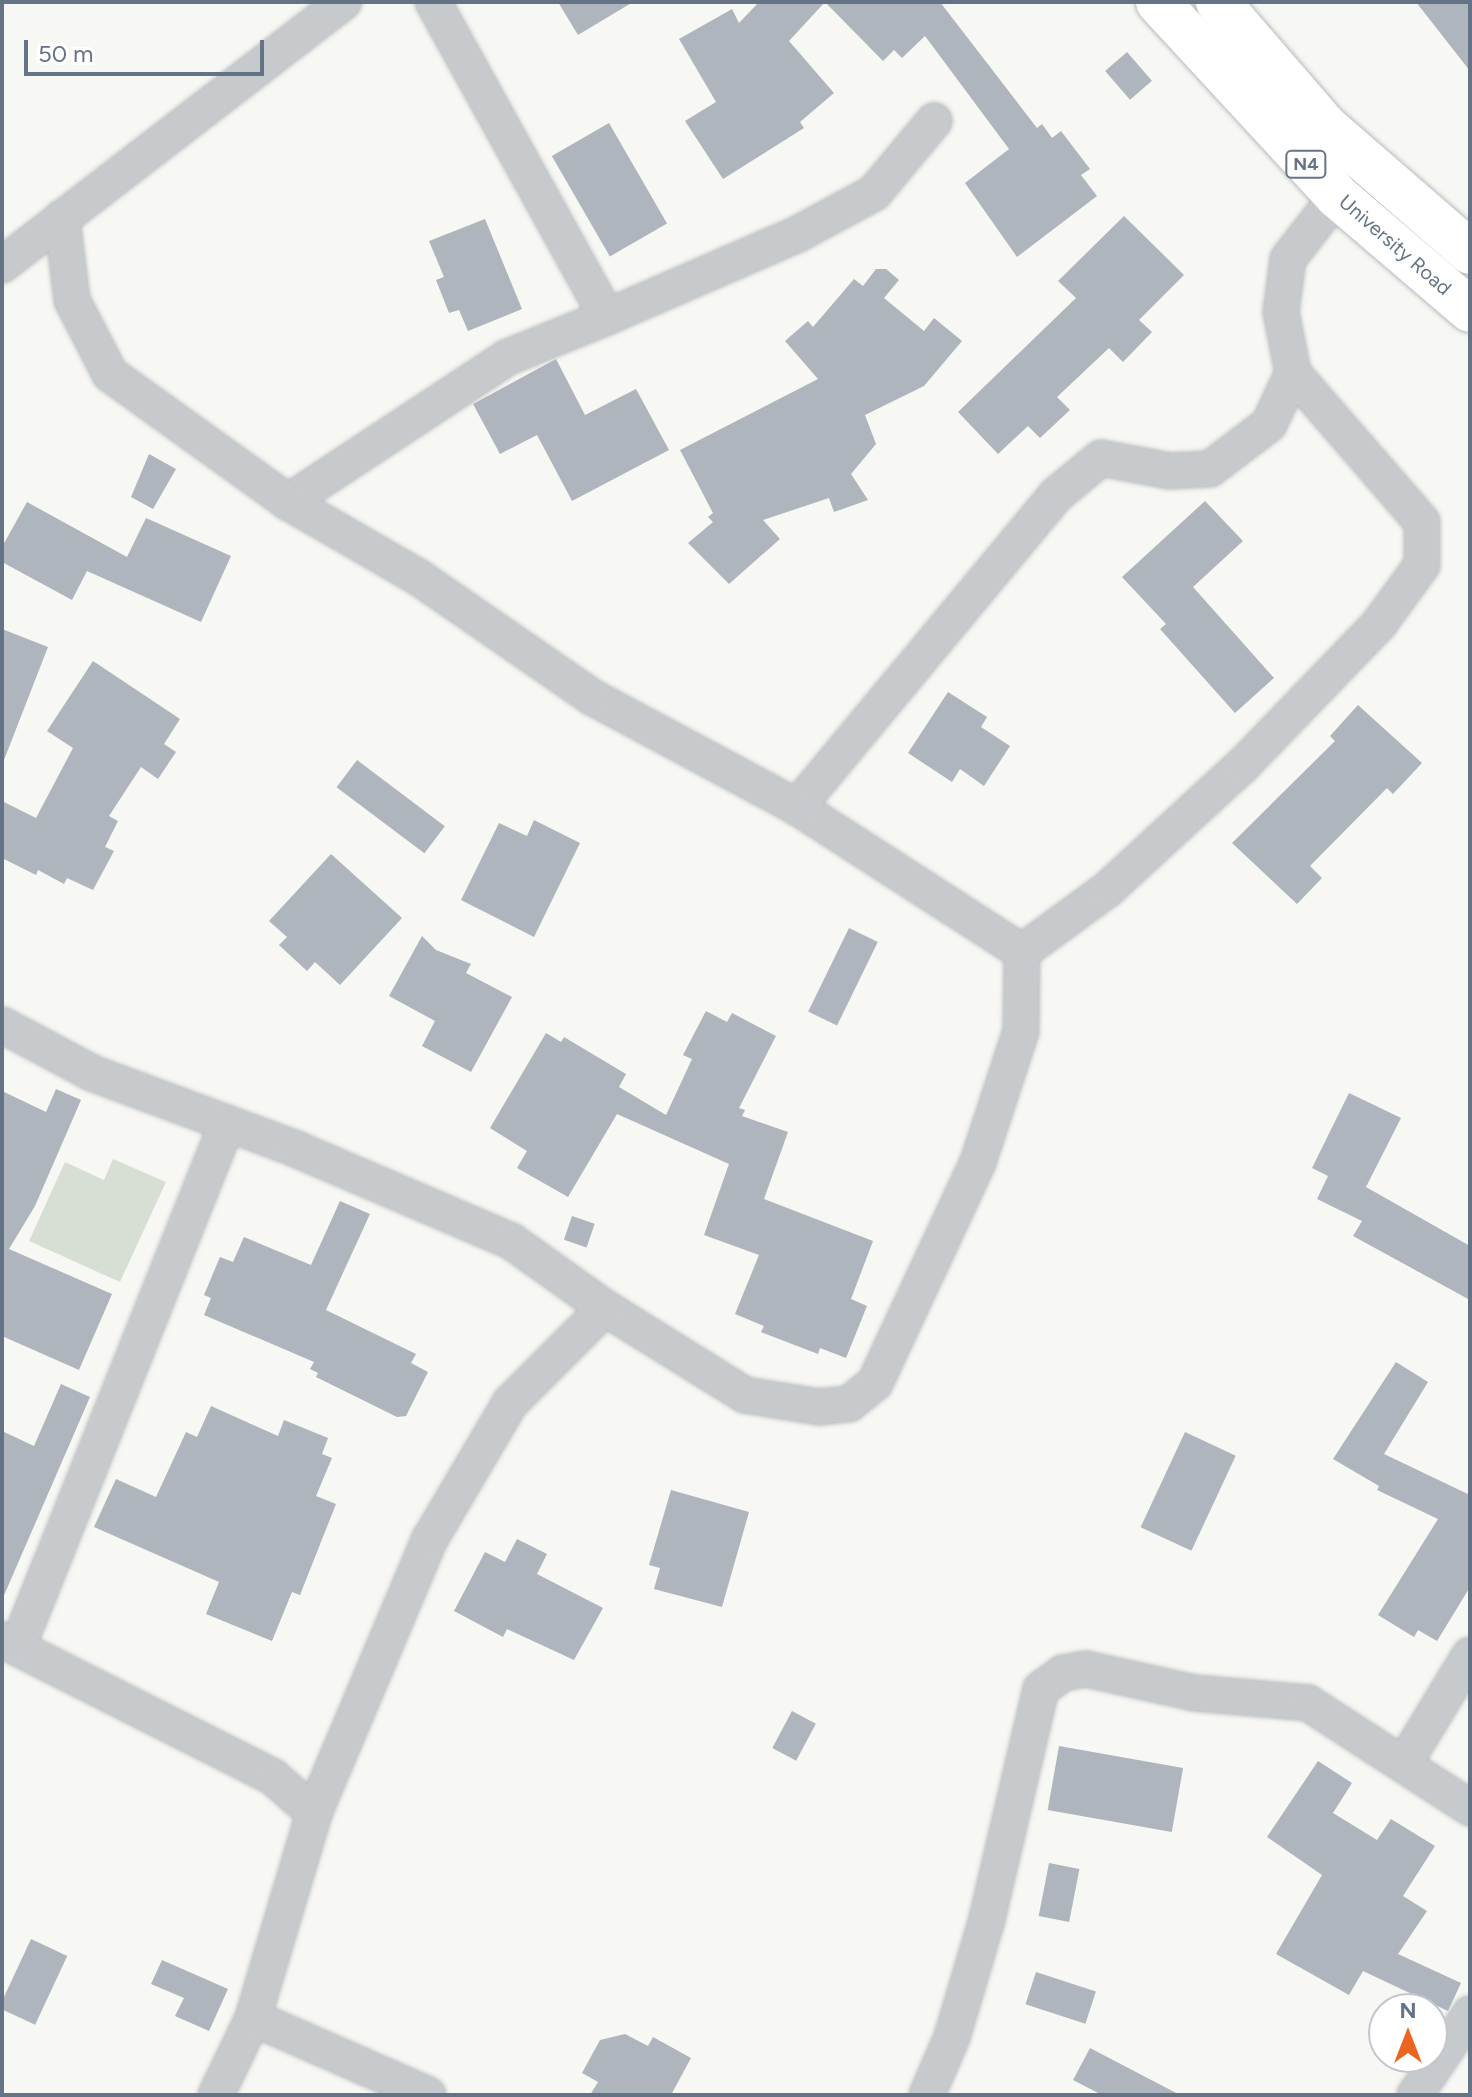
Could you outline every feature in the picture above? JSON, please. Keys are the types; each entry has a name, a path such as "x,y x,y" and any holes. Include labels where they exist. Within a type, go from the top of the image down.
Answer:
{"highway":[{"name":"University Road","path":"1158,2 1337,196 1470,310"},
{"name":"University Road","path":"1218,2 1325,126 1470,252"}],"street":[{"path":"2,265 344,2"},
{"path":"433,2 607,317"},
{"path":"288,502 506,358 796,235 874,193 934,121"},
{"path":"1022,952 1108,889 1243,765 1379,624 1422,565 1422,522 1293,373 1281,312 1288,259 1337,196"},
{"path":"62,218 72,300 110,374 288,502 418,577 592,697 797,807 1022,952"},
{"path":"797,807 1056,495 1101,458 1170,471 1210,469 1269,424 1293,373"},
{"path":"2,1025 92,1073 227,1124 511,1241 605,1308 745,1395 819,1407 849,1404 875,1383 978,1162 1021,1031 1022,952"},
{"path":"227,1124 10,1643 109,1698 273,1777 314,1813"},
{"path":"216,2095 253,2018 314,1813 430,1539 510,1403 605,1308"},
{"path":"1405,1762 1470,1655"},
{"path":"927,2095 952,2037 986,1923 1041,1689 1063,1673 1086,1669 1194,1693 1308,1703 1405,1762 1470,1808"},
{"path":"1415,2095 1470,2014"},
{"path":"253,2018 428,2095"}],"shaded area":[{"path":"113,1159 166,1182 120,1282 29,1241 65,1162 104,1180"}],"building":[{"path":"558,2 633,2 578,35"},
{"path":"759,2 825,2 789,41 834,93 800,122 804,128 723,179 685,121 716,102 679,39 732,9 739,23"},
{"path":"825,2 940,2 1037,128 1042,124 1052,138 1061,131 1090,169 1081,175 1097,196 1017,257 965,183 1009,149 925,36 902,58 894,50 883,61"},
{"path":"1416,2 1470,2 1470,71"},
{"path":"1127,52 1152,81 1130,100 1105,71"},
{"path":"609,123 667,223 610,256 552,156"},
{"path":"1124,216 1184,275 1139,320 1152,332 1123,362 1109,348 1057,397 1070,410 1040,438 1028,426 998,454 958,412 1076,298 1058,281"},
{"path":"485,219 522,309 468,331 459,310 449,313 436,280 444,277 429,241"},
{"path":"876,269 886,269 899,280 884,298 924,331 934,318 962,341 924,386 865,415 876,444 851,474 868,500 834,512 829,498 763,520 780,539 729,584 688,543 713,522 708,517 713,513 680,450 818,379 785,341 808,321 813,327 854,279 863,286"},
{"path":"556,359 585,415 636,389 669,450 572,501 537,435 500,454 473,404"},
{"path":"149,454 176,469 153,509 131,497"},
{"path":"1205,501 1243,541 1193,587 1274,678 1235,713 1160,629 1166,624 1122,577"},
{"path":"27,502 127,557 146,518 231,556 201,622 87,571 72,600 2,562 2,547"},
{"path":"2,629 48,647 4,760 2,760"},
{"path":"93,661 180,719 164,744 176,752 158,779 141,767 109,816 118,821 105,847 114,851 93,890 67,878 64,884 38,870 36,875 2,858 2,801 36,818 73,748 47,731"},
{"path":"948,692 987,717 981,727 1010,746 984,786 960,769 952,782 908,753"},
{"path":"1358,705 1422,763 1393,794 1387,788 1310,866 1322,878 1297,904 1232,843 1335,741 1330,736"},
{"path":"357,760 445,826 424,853 337,787"},
{"path":"534,820 580,843 534,937 461,900 499,823 527,836"},
{"path":"331,854 402,918 340,985 315,962 307,971 279,945 287,937 269,921"},
{"path":"849,928 878,942 837,1026 808,1012"},
{"path":"422,936 436,950 471,964 466,973 512,997 471,1072 422,1046 435,1021 389,996"},
{"path":"706,1011 727,1022 732,1013 776,1036 739,1108 745,1110 742,1116 788,1132 764,1199 873,1241 851,1299 867,1306 846,1358 820,1348 818,1354 761,1332 764,1326 735,1314 759,1255 704,1235 729,1164 617,1114 568,1197 517,1168 527,1151 490,1128 546,1033 561,1042 564,1037 626,1074 619,1087 666,1115 692,1059 683,1055"},
{"path":"56,1089 81,1100 35,1206 9,1249 112,1294 79,1370 2,1336 2,1091 46,1112"},
{"path":"1349,1093 1401,1118 1366,1187 1470,1246 1470,1300 1353,1236 1362,1221 1317,1199 1328,1176 1312,1168"},
{"path":"340,1201 370,1214 326,1310 416,1354 411,1363 428,1372 406,1416 397,1417 316,1377 318,1373 310,1369 314,1362 204,1315 211,1298 204,1295 220,1257 233,1262 244,1237 311,1265"},
{"path":"572,1216 595,1224 587,1247 564,1240"},
{"path":"1396,1362 1428,1382 1384,1454 1470,1495 1470,1587 1437,1641 1418,1630 1414,1637 1378,1615 1438,1519 1377,1490 1379,1486 1333,1459"},
{"path":"61,1384 90,1397 2,1600 2,1431 34,1446"},
{"path":"211,1406 278,1436 284,1420 328,1438 322,1454 332,1458 316,1496 336,1504 300,1595 292,1592 272,1641 206,1614 219,1582 94,1527 116,1479 156,1497 186,1432 197,1437"},
{"path":"1185,1432 1236,1456 1191,1551 1141,1527"},
{"path":"671,1490 749,1512 722,1607 654,1589 660,1568 649,1565"},
{"path":"517,1539 547,1554 537,1574 603,1608 574,1660 507,1629 503,1637 454,1611 485,1552 505,1562"},
{"path":"792,1711 816,1724 796,1761 772,1748"},
{"path":"1059,1746 1183,1768 1172,1832 1048,1810"},
{"path":"1318,1761 1352,1783 1333,1813 1377,1840 1391,1819 1435,1846 1403,1896 1427,1911 1398,1954 1461,1983 1448,2011 1448,1993 1410,1993 1363,1971 1349,1995 1276,1954 1322,1875 1267,1837"},
{"path":"1049,1863 1079,1869 1069,1922 1039,1916"},
{"path":"31,1939 67,1956 35,2025 2,2009 2,2001"},
{"path":"162,1960 228,1989 209,2031 175,2016 184,1998 151,1984"},
{"path":"1036,1972 1096,1991 1085,2024 1025,2004"},
{"path":"625,2034 648,2046 653,2037 691,2058 671,2095 590,2095 598,2082 582,2073 600,2040"},
{"path":"1090,2048 1180,2095 1102,2095 1073,2080"}]}
